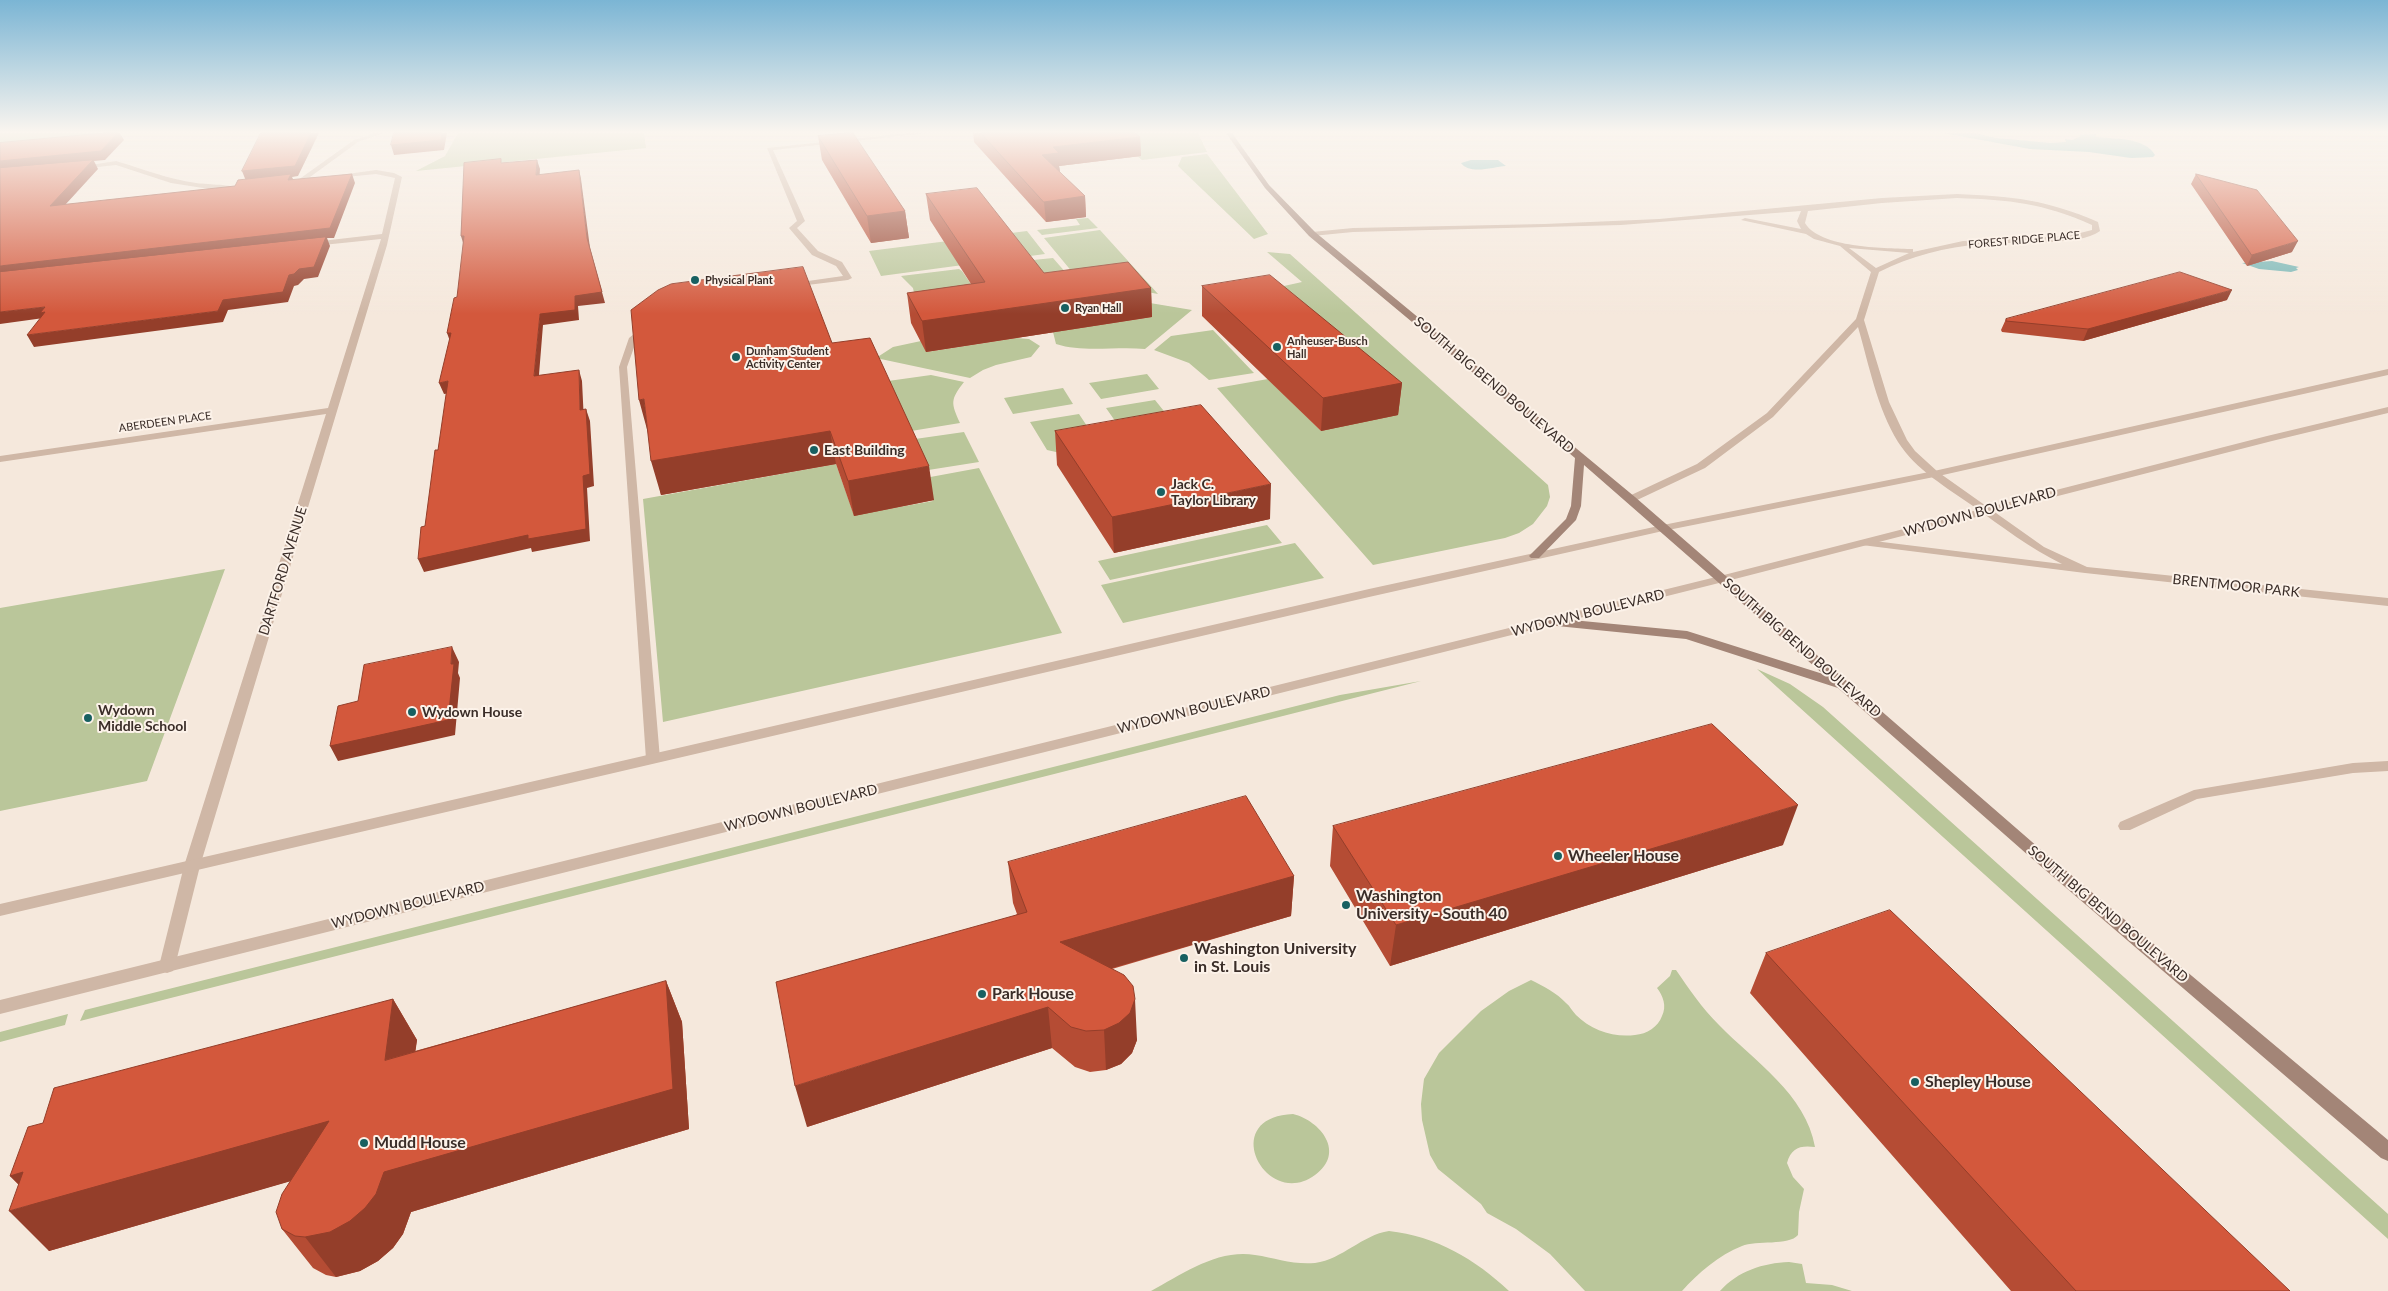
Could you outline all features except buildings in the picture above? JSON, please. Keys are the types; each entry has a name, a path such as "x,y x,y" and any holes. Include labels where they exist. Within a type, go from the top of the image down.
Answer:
{"main road":[{"name":"SOUTH BIG BEND BOULEVARD","path":"1271,193 1312,234 1631,499 2034,852 2388,1152"},
{"path":"1535,556 1570,520 1576,506 1580,457"},
{"path":"1551,622 1687,636 1846,686"}],"street":[{"name":"DARTFORD AVENUE","path":"167,966 192,866 333,410 385,236 395,193"},
{"path":"780,286 848,278 839,264 815,253 793,228 801,221 789,193"},
{"name":"FOREST RIDGE PLACE","path":"1312,234 1353,230 1609,224 1725,217 1890,199 1988,198 2044,204 2082,216 2095,224 2096,231 2074,237 2002,240 1920,251 1874,250 1837,244 1806,232 1725,217"},
{"path":"1806,209 1801,217 1801,225 1806,232"},
{"path":"306,245 385,236"},
{"name":"FOREST RIDGE PLACE","path":"1837,244 1875,271 1920,251"},
{"path":"1631,499 1701,466 1770,414 1860,320 1875,271"},
{"path":"1860,320 1884,402 1902,440 1911,452 1934,474 1986,510"},
{"path":"652,759 623,367 633,338 655,321"},
{"path":"0,910 1369,593 1663,528 1934,474 2388,372"},
{"name":"ABERDEEN PLACE","path":"0,459 333,410"},
{"name":"WYDOWN BOULEVARD","path":"0,1007 1724,579 1986,510 2388,410"},
{"name":"BRENTMOOR PARK","path":"1986,510 2040,549 2085,570"},
{"name":"BRENTMOOR PARK","path":"1866,543 2085,570 2388,602"},
{"path":"2126,826 2194,795 2353,768 2388,766"}],"green space":[{"path":"1206,193 1237,193 1268,234 1254,239"},
{"path":"1088,218 1098,228 1042,235 1037,230 1080,225 1076,219"},
{"path":"1100,230 1158,294 1126,288 1073,273 1044,238"},
{"path":"1027,231 1045,254 881,276 869,251"},
{"path":"1267,252 1290,254 1548,485 1550,497 1547,506 1533,524 1519,533 1505,538 1373,565 1217,388 1268,379 1321,431 1284,286 1302,282"},
{"path":"1053,258 1067,274 1037,291 1023,261"},
{"path":"959,269 981,299 914,293 913,288 901,276"},
{"path":"1150,303 1192,310 1145,349 1089,349 1056,344 1053,332 1152,317"},
{"path":"1213,330 1254,373 1209,380 1189,363 1154,350 1171,336"},
{"path":"1016,338 1029,339 1040,346 1031,357 996,365 970,378 876,358 893,347 921,341 927,352"},
{"path":"1147,374 1159,389 1101,399 1089,383"},
{"path":"931,375 964,382 956,393 953,402 960,423 905,432 881,382"},
{"path":"1063,388 1073,404 1013,414 1004,398"},
{"path":"1155,400 1176,426 1127,438 1106,408"},
{"path":"1079,414 1099,444 1056,452 1047,450 1030,422"},
{"path":"964,432 979,462 922,471 908,440"},
{"path":"836,464 854,515 933,501 925,478 979,468 1062,633 663,722 643,499"},
{"path":"1267,525 1282,543 1110,580 1098,561"},
{"path":"1295,543 1324,578 1123,623 1101,585"},
{"name":"Wydown Middle School","path":"225,569 147,781 0,811 0,608"},
{"path":"1757,669 1790,684 1823,707 2388,1214 2388,1239"},
{"path":"1421,681 80,1021 85,1010 1340,695"},
{"path":"1672,970 1676,970 1713,1019 1777,1080 1801,1111 1810,1128 1815,1147 1801,1147 1797,1149 1791,1154 1787,1163 1793,1177 1804,1189 1799,1212 1798,1235 1787,1241 1748,1244 1733,1250 1709,1265 1682,1291 1585,1291 1550,1254 1516,1229 1487,1213 1481,1204 1438,1169 1430,1155 1422,1120 1421,1104 1424,1079 1439,1053 1481,1011 1509,991 1531,980 1558,996 1576,1015 1589,1025 1603,1032 1627,1036 1644,1033 1658,1023 1664,1005 1663,998 1657,988 1670,976"},
{"path":"68,1014 65,1025 0,1042 0,1032"},
{"path":"1293,1114 1313,1123 1326,1139 1329,1148 1329,1157 1324,1166 1315,1175 1297,1183 1280,1181 1266,1172 1257,1159 1254,1144 1257,1130 1270,1119"},
{"path":"1389,1231 1423,1238 1454,1251 1483,1269 1509,1291 1151,1291 1214,1259 1241,1254 1292,1262 1315,1263 1335,1257 1370,1237"},
{"path":"1789,1262 1802,1264 1806,1283 1832,1285 1852,1291 1720,1291 1735,1278 1752,1269 1770,1264"}],"water":[{"path":"2272,261 2299,267 2296,268 2298,270 2291,272 2259,269 2242,263"}],"place":[{"name":"Physical Plant","path":"695,280"},
{"name":"Ryan Hall","path":"1065,308"},
{"name":"Anheuser-Busch Hall","path":"1277,347"},
{"name":"Dunham Student Activity Center","path":"736,357"},
{"name":"East Building","path":"814,450"},
{"name":"Jack C. Taylor Library","path":"1161,492"},
{"name":"Wydown House","path":"412,712"},
{"name":"Wydown Middle School","path":"88,718"},
{"name":"Wheeler House","path":"1558,856"},
{"name":"Washington University - South 40","path":"1346,905"},
{"name":"Washington University in St. Louis","path":"1184,958"},
{"name":"Park House","path":"982,994"},
{"name":"Shepley House","path":"1915,1082"},
{"name":"Mudd House","path":"364,1143"}]}
